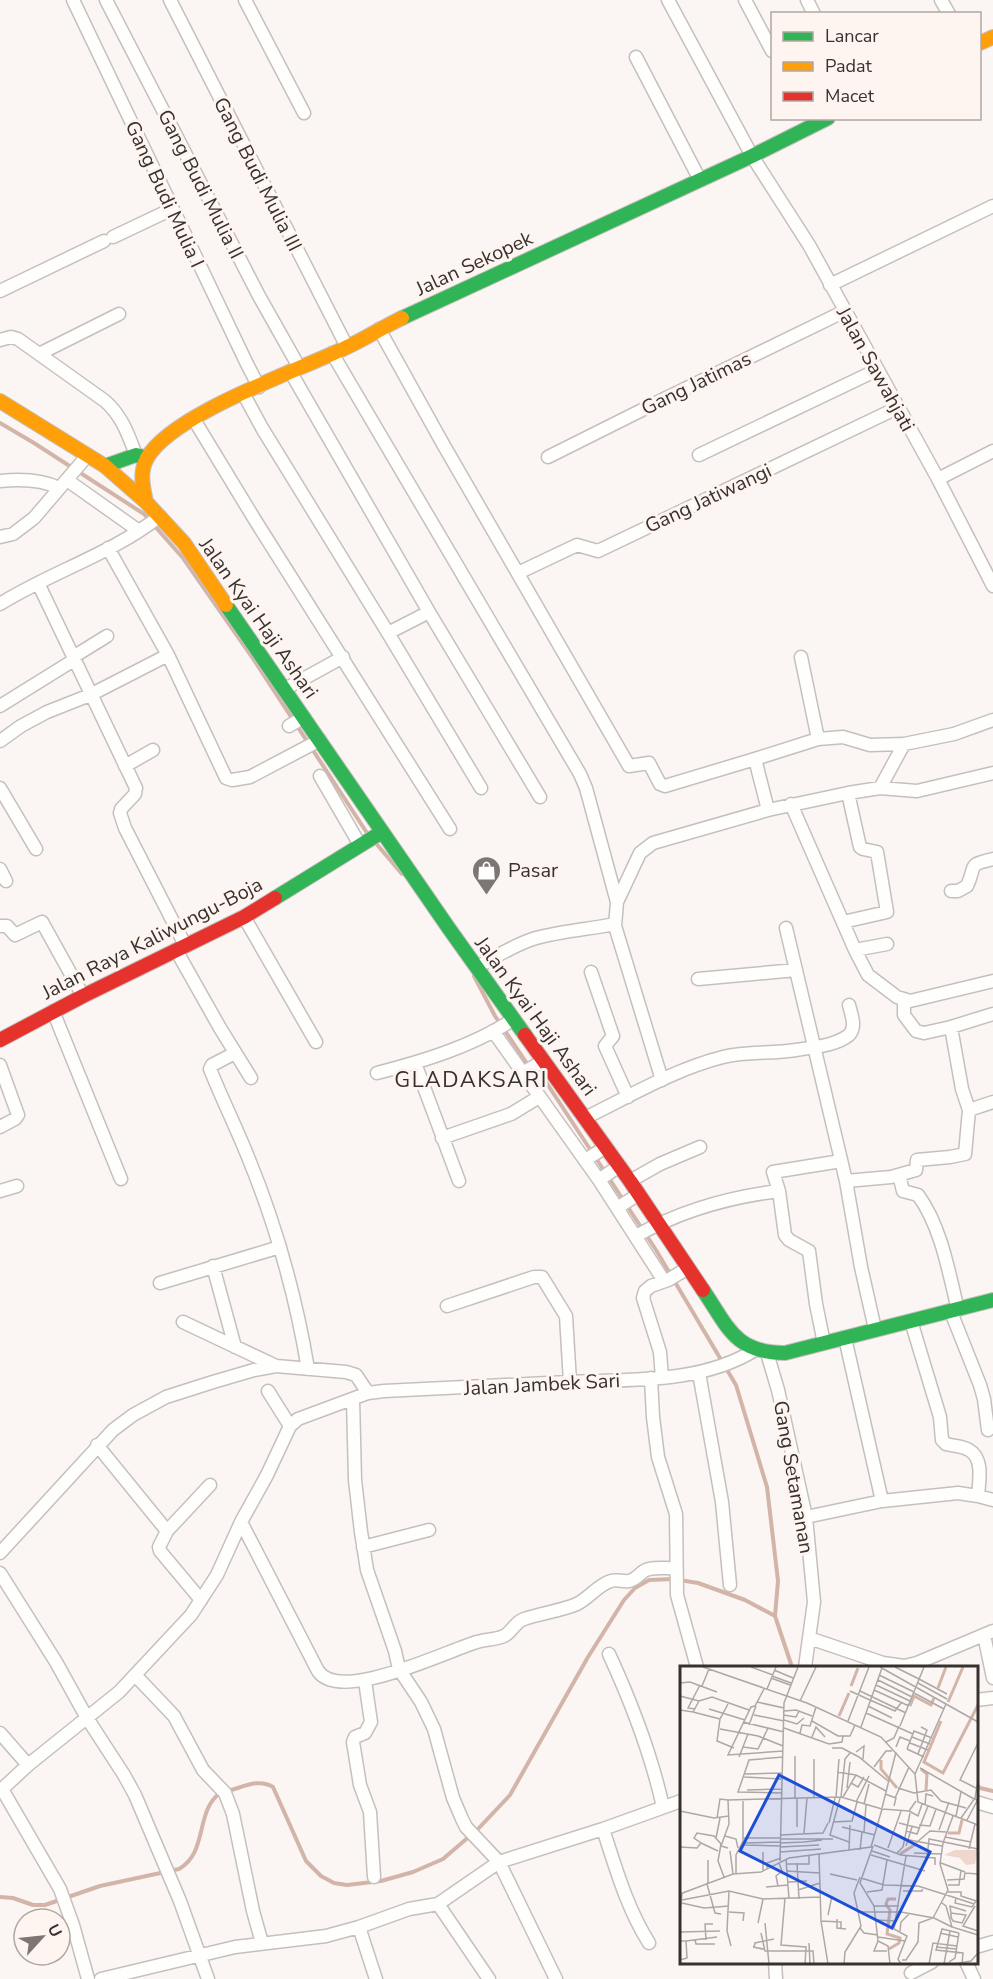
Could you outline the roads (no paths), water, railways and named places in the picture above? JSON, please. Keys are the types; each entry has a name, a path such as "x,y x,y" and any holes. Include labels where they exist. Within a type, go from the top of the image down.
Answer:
{"main road":[{"name":"Jalan Sekopek","path":"141,457 193,418 243,393 347,347 379,329 752,156 820,120"},
{"name":"Jalan Kyai Haji Ashari","path":"0,400 105,466 146,502 148,525 199,564 285,689 298,721 314,743 345,797 378,834 477,967 540,1062 585,1118 616,1168 630,1181 635,1197 685,1270 735,1336 761,1352"},
{"path":"105,466 141,457 141,478 146,502"},
{"name":"Jalan Raya Kaliwungu-Boja","path":"0,1040 53,1011 244,917 378,834"},
{"path":"761,1352 785,1353 993,1300"}],"street":[{"name":"Gang Budi Mulia I","path":"73,0 259,387"},
{"name":"Gang Budi Mulia II","path":"106,0 295,369 429,612 540,797"},
{"name":"Gang Budi Mulia III","path":"170,0 347,347"},
{"path":"245,0 304,113"},
{"name":"Jalan Sawahjati","path":"668,0 752,156 808,245 845,311 938,479 993,586"},
{"path":"745,0 771,49"},
{"path":"636,57 700,180"},
{"path":"830,285 993,206"},
{"path":"0,291 172,209"},
{"name":"Gang Jatimas","path":"548,457 845,311"},
{"path":"39,354 119,314"},
{"path":"379,329 629,766 649,763 660,784 665,786 818,739 843,737 870,745 904,744 954,734 993,720"},
{"path":"0,340 11,337 18,339 112,408 124,424 141,457"},
{"path":"332,353 580,774 586,788 616,902"},
{"path":"699,455 877,370"},
{"path":"243,393 481,788"},
{"name":"Gang Jatiwangi","path":"518,573 577,545 598,551 897,408"},
{"path":"193,418 450,829"},
{"path":"938,479 993,451"},
{"path":"0,537 13,534 34,518 87,456"},
{"path":"0,481 48,483 68,478 148,525 0,604"},
{"path":"108,548 168,655 228,780 250,777 314,743"},
{"path":"38,583 136,791 121,809 120,813 125,828 181,948 235,1053 251,1078"},
{"path":"388,633 429,612"},
{"path":"0,706 107,636"},
{"path":"0,741 47,712 90,695 168,655"},
{"path":"285,689 343,657"},
{"path":"801,657 818,739"},
{"path":"880,788 904,744"},
{"path":"125,766 153,750"},
{"path":"754,759 768,810"},
{"path":"662,1080 615,924 616,902 640,853 653,843 791,804 880,788 918,791 993,773"},
{"path":"320,776 345,797 361,844"},
{"path":"0,788 36,849"},
{"path":"843,922 887,912 877,852 860,847 848,793"},
{"path":"791,804 868,975 890,992 910,1001 993,981"},
{"path":"951,891 958,891 967,886 976,863 993,859"},
{"path":"244,917 316,1042"},
{"path":"0,926 7,926 15,935 42,922 83,996"},
{"path":"477,967 534,939 615,924"},
{"path":"786,928 846,1181 861,1267 875,1329"},
{"path":"855,950 887,944"},
{"path":"698,979 796,970"},
{"path":"591,972 613,1036 605,1046 628,1097"},
{"path":"904,1000 904,1015 916,1031 924,1034 993,1014"},
{"path":"585,1118 662,1080 709,1061 727,1056 780,1052 836,1041 850,1033 854,1023 849,1005"},
{"path":"53,1011 121,1179"},
{"path":"376,1072 415,1063 494,1031 511,1021"},
{"path":"846,1181 899,1175 916,1170 916,1160 965,1154 969,1110 962,1089 951,1027"},
{"path":"494,1031 666,1280"},
{"path":"235,1053 211,1066 210,1070 249,1159 280,1246 296,1303 308,1369"},
{"path":"526,1071 540,1062"},
{"path":"415,1063 459,1181"},
{"path":"0,1065 18,1115 0,1127"},
{"path":"442,1138 511,1114 539,1097"},
{"path":"969,1110 993,1102"},
{"path":"630,1181 675,1156 700,1147"},
{"path":"585,1160 603,1149"},
{"path":"824,1342 809,1251 786,1237 779,1191 773,1172 841,1161"},
{"path":"599,1180 616,1168"},
{"path":"899,1175 903,1191 918,1195 944,1252 954,1311 980,1385 988,1430"},
{"path":"0,1191 17,1186"},
{"path":"636,1236 654,1226 718,1203 779,1191"},
{"path":"617,1208 635,1197"},
{"path":"160,1283 280,1246"},
{"path":"213,1266 235,1347"},
{"path":"685,1270 647,1289 643,1298 660,1352 653,1417 658,1457 676,1514 678,1552 676,1586 679,1604 697,1666"},
{"path":"447,1306 534,1277 542,1277 566,1316 570,1382"},
{"path":"911,1321 940,1417 942,1440 946,1444 968,1449 975,1455 979,1470 978,1496"},
{"path":"183,1322 276,1366 356,1375 368,1393"},
{"path":"845,1338 882,1501"},
{"name":"Jalan Jambek Sari","path":"290,1426 298,1419 368,1393 657,1378 716,1369 761,1352"},
{"name":"Gang Setamanan","path":"761,1352 778,1390 806,1517 814,1602 805,1666"},
{"path":"0,1552 97,1445 133,1415 166,1397 276,1366"},
{"path":"699,1373 722,1502 730,1585"},
{"path":"88,1979 60,1889 1,1790 136,1676 191,1615 217,1575 290,1426 268,1391"},
{"path":"353,1399 355,1480 363,1547 367,1570 395,1651 399,1670 421,1702 434,1728 453,1798 466,1827 499,1862 556,1979"},
{"path":"97,1445 167,1531"},
{"path":"201,1600 162,1556 159,1547 167,1531 210,1485"},
{"path":"806,1517 882,1501 958,1492 993,1500"},
{"path":"241,1522 322,1677 342,1683 365,1681 479,1641 507,1635 523,1619 558,1611 579,1603 610,1581 623,1582 637,1579 650,1569 676,1570"},
{"path":"363,1547 429,1530"},
{"path":"0,1573 135,1795 180,1901 207,1979"},
{"path":"809,1638 883,1663 904,1666 917,1663 988,1633 993,1678"},
{"path":"609,1654 644,1736 663,1807"},
{"path":"136,1676 174,1716 203,1770 225,1793 233,1814 262,1943"},
{"path":"365,1681 371,1722 365,1733 355,1737 353,1742 360,1785 370,1812 374,1877"},
{"path":"978,1700 993,1698"},
{"path":"0,1733 28,1765"},
{"path":"101,1979 199,1955 262,1943 326,1936 393,1914 438,1904 499,1862 680,1801"},
{"path":"978,1803 993,1807"},
{"path":"603,1829 627,1902 649,1943"},
{"path":"438,1904 489,1979"},
{"path":"359,1927 376,1979"},
{"path":"978,1946 993,1942"},
{"path":"775,1964 776,1979"},
{"path":"911,1972 928,1964"},
{"path":"967,1964 974,1979"}],"waterway":[{"path":"0,423 144,514 183,558 252,657 369,836"},
{"path":"374,841 402,874"},
{"path":"474,976 495,1016 532,1071 544,1079 656,1250 736,1385 767,1487 778,1581 775,1616 792,1666"},
{"path":"228,1791 257,1783 273,1787 306,1861 321,1876 334,1883 347,1885 381,1881 413,1872 443,1859 478,1829 510,1795 588,1657 624,1600 635,1588 649,1580 673,1579 698,1583 745,1600 775,1616"},
{"path":"978,1786 993,1791"},
{"path":"0,1897 13,1898 33,1905 45,1905 100,1886 179,1869 194,1853 207,1810 220,1793"}],"place":[{"name":"Pasar","path":"487,896"}],"district":[{"name":"GLADAKSARI","path":"471,1079"}]}
